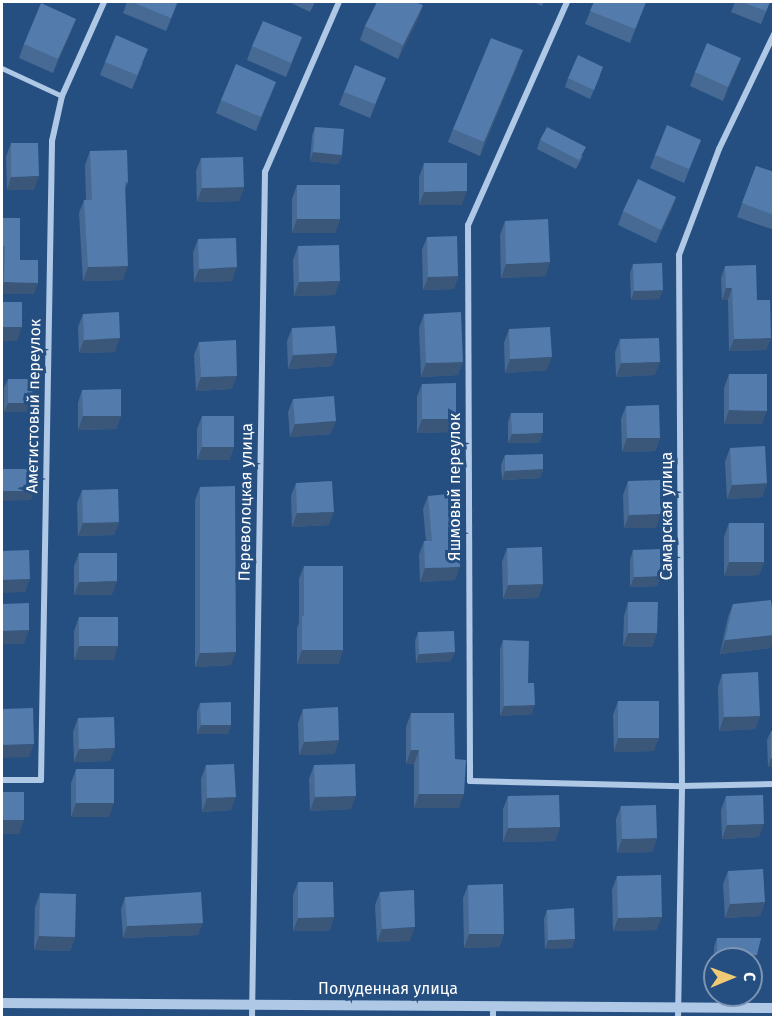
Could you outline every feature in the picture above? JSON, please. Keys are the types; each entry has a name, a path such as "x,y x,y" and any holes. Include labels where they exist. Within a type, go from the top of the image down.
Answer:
{"street":[{"name":"Аметистовый переулок","path":"2,780 41,780 52,141 62,96 104,2"},
{"name":"Переволоцкая улица","path":"252,1017 265,172 339,2"},
{"name":"Яшмовый переулок","path":"567,2 468,225 470,781 682,786"},
{"name":"Самарская улица","path":"678,1012 682,786 679,255 719,149 774,34"},
{"path":"682,786 774,784"},
{"name":"Полуденная улица","path":"2,1004 493,1005 678,1012 774,1008"},
{"path":"493,1005 493,1017"}],"lane":[{"path":"2,68 62,96"}],"building":[{"path":"132,2 177,2 171,18"},
{"path":"377,2 415,2 423,5 403,45 365,26"},
{"path":"594,2 646,2 635,29 590,11"},
{"path":"742,2 770,2 766,11"},
{"path":"41,3 76,19 58,59 24,44"},
{"path":"263,21 302,37 291,63 252,46"},
{"path":"116,35 148,49 137,75 105,62"},
{"path":"491,38 523,50 484,142 453,129"},
{"path":"707,43 741,58 728,87 695,72"},
{"path":"578,55 603,67 594,90 568,78"},
{"path":"236,64 276,82 261,117 221,100"},
{"path":"355,65 386,78 375,104 344,92"},
{"path":"667,125 701,140 689,169 655,155"},
{"path":"315,127 344,129 342,155 313,152"},
{"path":"547,127 586,147 579,160 540,140"},
{"path":"11,143 38,143 39,176 11,177"},
{"path":"127,150 128,182 125,182 128,266 88,267 84,200 92,200 90,151"},
{"path":"243,157 244,187 202,188 201,158"},
{"path":"424,163 467,163 467,191 424,192"},
{"path":"756,166 774,172 774,215 742,203"},
{"path":"638,179 676,197 661,230 623,211"},
{"path":"297,185 340,185 340,219 297,219"},
{"path":"2,218 20,218 20,260 38,260 38,283 4,282 5,246 2,246"},
{"path":"548,219 550,262 506,264 505,221"},
{"path":"457,236 458,276 428,277 427,237"},
{"path":"236,238 237,267 199,269 198,239"},
{"path":"339,245 340,281 299,282 298,246"},
{"path":"662,263 663,290 634,291 633,264"},
{"path":"756,265 757,300 770,300 771,338 734,339 732,288 726,288 725,266"},
{"path":"2,302 22,302 22,327 2,327"},
{"path":"119,312 120,338 84,340 83,314"},
{"path":"461,312 463,362 426,363 424,314"},
{"path":"335,326 337,353 293,355 292,328"},
{"path":"550,327 552,357 510,359 509,329"},
{"path":"659,338 660,362 621,363 620,339"},
{"path":"236,340 237,376 201,377 199,342"},
{"path":"729,374 767,374 767,411 729,410"},
{"path":"8,379 33,379 32,403 8,403"},
{"path":"456,383 456,419 422,419 422,384"},
{"path":"121,389 121,416 83,416 82,390"},
{"path":"334,396 336,421 295,424 293,399"},
{"path":"659,405 660,438 627,438 626,406"},
{"path":"511,413 543,413 543,433 512,434"},
{"path":"202,416 234,416 234,447 202,447"},
{"path":"765,446 767,483 732,485 730,448"},
{"path":"543,454 543,469 505,471 505,455"},
{"path":"2,469 34,469 34,491 2,491"},
{"path":"660,480 661,514 629,515 628,481"},
{"path":"332,481 334,512 297,513 296,483"},
{"path":"235,486 236,652 200,653 200,487"},
{"path":"118,489 119,522 83,523 82,490"},
{"path":"458,493 460,567 425,568 424,541 432,541 428,496"},
{"path":"729,523 764,523 764,562 729,562"},
{"path":"542,547 543,584 508,585 507,548"},
{"path":"660,549 661,576 634,577 633,550"},
{"path":"29,550 30,579 2,580 2,551"},
{"path":"79,553 117,553 117,581 79,582"},
{"path":"304,566 343,566 343,650 302,650"},
{"path":"771,600 774,635 725,640 733,604"},
{"path":"628,602 658,602 657,633 628,633"},
{"path":"29,603 29,630 2,631 2,604"},
{"path":"79,617 118,617 118,646 79,646"},
{"path":"454,631 455,652 419,654 418,632"},
{"path":"503,640 529,641 528,683 534,683 535,705 504,706"},
{"path":"758,672 760,716 724,717 722,674"},
{"path":"618,701 659,701 659,738 618,738"},
{"path":"231,702 231,725 201,725 200,703"},
{"path":"338,707 339,740 304,742 303,709"},
{"path":"33,708 34,744 2,745 2,709"},
{"path":"411,713 454,713 455,759 466,760 464,794 419,794 419,750 411,750"},
{"path":"114,717 115,748 79,749 78,718"},
{"path":"771,731 774,731 774,758 771,758"},
{"path":"234,764 236,797 207,798 206,765"},
{"path":"355,764 356,796 315,797 314,765"},
{"path":"76,769 114,769 114,803 76,803"},
{"path":"2,792 24,792 24,820 2,820"},
{"path":"559,795 560,827 508,828 508,796"},
{"path":"763,795 764,824 727,825 726,796"},
{"path":"656,805 657,838 622,839 621,806"},
{"path":"763,869 765,902 730,904 728,871"},
{"path":"661,875 662,917 618,918 617,876"},
{"path":"298,882 333,882 334,917 298,918"},
{"path":"503,884 504,934 469,934 468,885"},
{"path":"414,890 415,927 382,929 380,892"},
{"path":"201,892 203,923 127,926 125,897"},
{"path":"40,893 76,894 75,937 39,936"},
{"path":"574,908 575,939 548,940 547,910"},
{"path":"717,938 761,938 759,947 717,947"}]}
